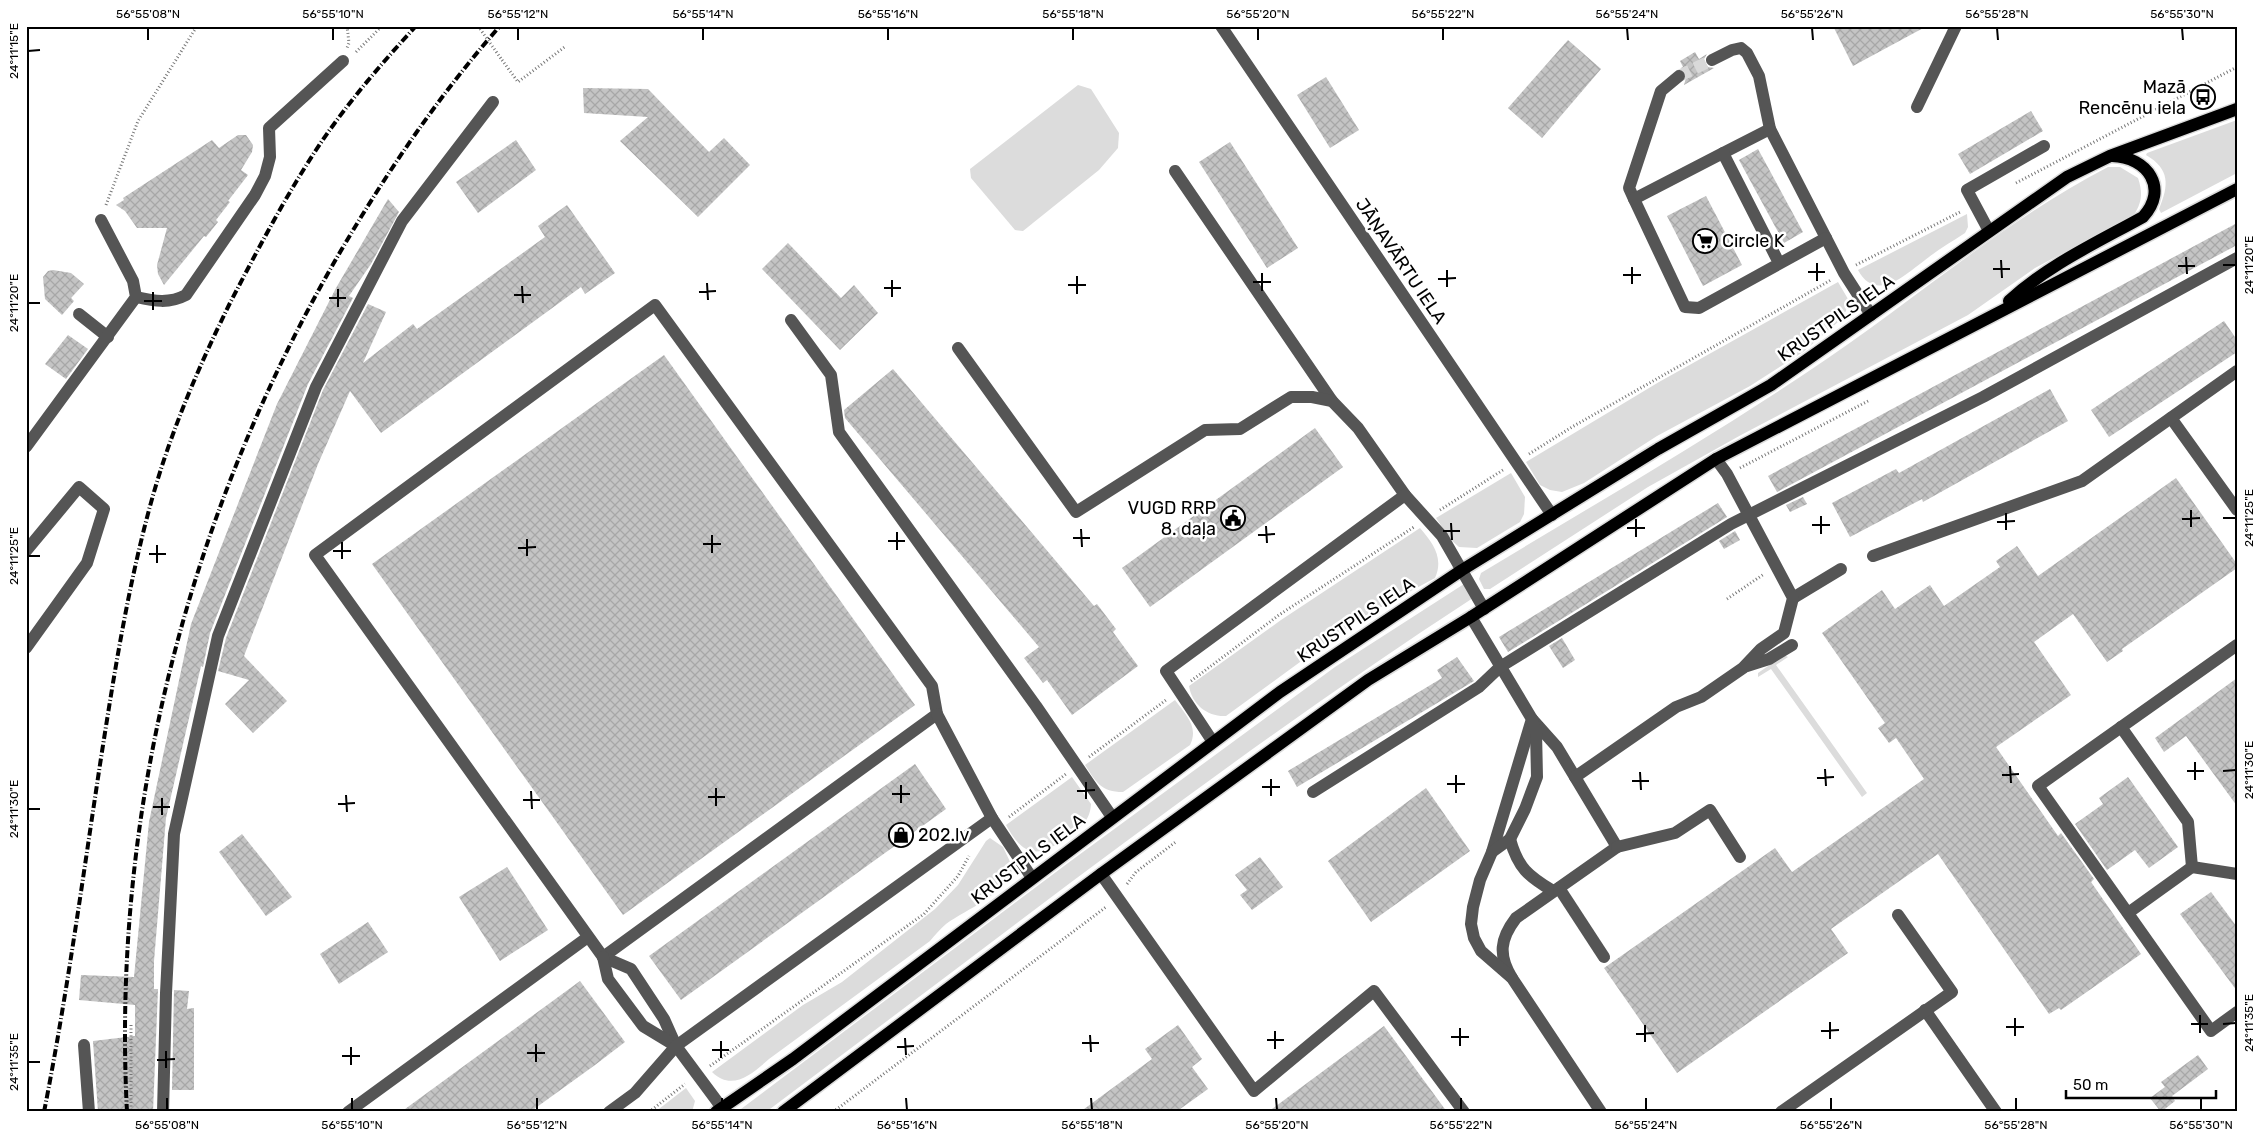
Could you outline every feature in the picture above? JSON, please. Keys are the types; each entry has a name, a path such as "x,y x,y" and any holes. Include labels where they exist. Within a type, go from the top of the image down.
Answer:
{"main road":[{"name":"KRUSTPILS IELA","path":"719,1110 793,1059 1280,692 1462,570 1658,449 1772,385 2067,177 2110,156 2237,109"},
{"path":"1994,314 2025,286 2062,260 2143,218 2152,208 2155,198 2155,187 2146,169 2131,159 2110,156"},
{"path":"783,1112 1101,874 1368,680 1471,617 1716,459 2237,189"}],"street":[{"name":"JĀŅAVĀRTU IELA","path":"1221,26 1552,515"},
{"path":"1917,108 1956,26"},
{"path":"1712,60 1732,50 1741,48 1747,52 1759,76 1770,129 1844,273 1871,315"},
{"path":"136,297 161,302 176,301 186,296 255,196 270,157 269,128 343,61"},
{"path":"1679,76 1661,91 1629,188 1685,307 1698,308 1826,238"},
{"path":"163,1112 166,993 174,834 218,636 316,387 402,221 493,102"},
{"path":"1634,199 1770,129"},
{"path":"1990,230 1967,190 2044,146"},
{"path":"1723,153 1779,263"},
{"path":"1175,171 1332,402 1358,428 1404,495 1442,536 1484,608"},
{"path":"26,447 136,297 133,281 100,220"},
{"path":"1312,792 1471,692 1500,667 1731,524 1975,401 2237,258"},
{"path":"676,1046 642,1026 608,979 603,957 315,555 655,305 932,686 937,714 995,822 1032,878"},
{"path":"79,314 108,337"},
{"path":"791,320 831,376 839,432 1036,706 1112,817"},
{"path":"958,348 1076,512 1205,430 1240,429 1291,397 1312,396 1332,402"},
{"path":"1873,556 2082,481 2237,371"},
{"path":"2171,418 2237,510"},
{"path":"1716,459 1727,474 1794,598"},
{"path":"26,551 79,486 104,509 87,563 26,648"},
{"path":"1213,742 1166,670 1404,495"},
{"path":"1575,777 1676,708 1701,697 1743,668 1761,649 1784,633 1794,598 1841,569"},
{"path":"1471,617 1532,718 1557,746 1617,847"},
{"path":"1743,668 1768,659 1792,645"},
{"path":"2237,645 2038,786 2211,1031 2237,1012"},
{"path":"603,957 937,714"},
{"path":"1492,852 1510,839 1525,809 1537,777 1536,731 1532,718"},
{"path":"1512,978 1481,951 1474,938 1471,924 1480,880 1492,852 1532,718"},
{"path":"2121,727 2188,822 2192,867"},
{"path":"1601,1112 1504,964 1503,946 1506,932 1516,918 1617,847 1675,833 1710,810 1740,857"},
{"path":"609,1112 635,1093 676,1046 995,822"},
{"path":"1510,839 1515,858 1530,877 1556,890 1604,957"},
{"path":"2128,913 2192,867 2237,874"},
{"path":"1101,874 1254,1091 1374,991 1464,1112"},
{"path":"1781,1112 1952,992 1898,915"},
{"path":"348,1112 588,937"},
{"path":"603,957 630,969 664,1019 676,1046 698,1074 719,1110"},
{"path":"1925,1010 1996,1112"},
{"path":"84,1046 88,1112"}],"path":[{"path":"100,220 138,121 197,26"},
{"path":"343,61 349,43 347,26"},
{"path":"343,61 350,58 382,26"},
{"path":"478,26 518,82 566,46"},
{"path":"2008,187 2237,66"},
{"path":"995,822 1076,767 1279,615 1516,462 1580,422 1844,273 1975,204"},
{"path":"1727,474 1876,396"},
{"path":"1727,599 1776,566"},
{"path":"833,1112 1117,899 1136,872 1182,838"},
{"path":"649,1112 698,1074 924,914 958,876 972,850"},
{"path":"130,1025 131,1112"}],"shaded area":[{"path":"1078,85 1091,89 1119,133 1118,148 1099,170 1023,231 1015,230 971,178 970,169"},
{"path":"2237,120 2237,173 2161,213 2159,209 2165,192 2165,178 2160,166 2146,155 2147,153"},
{"path":"2108,167 2120,167 2138,178 2141,197 2134,215 2035,268 1968,315 1741,435 1648,487 1490,589 1484,589 1479,579 1481,573 1766,399 1844,347 2030,213"},
{"path":"1967,214 1968,227 1965,233 1893,282 1874,285 1866,280 1858,270"},
{"path":"1838,282 1848,299 1846,311 1838,322 1803,352 1750,386 1657,436 1584,483 1562,492 1550,490 1540,485 1526,462 1659,382"},
{"path":"1511,473 1525,497 1524,514 1520,522 1477,548 1459,547 1450,539 1436,518"},
{"path":"1420,528 1433,545 1438,557 1435,578 1372,612 1226,716 1207,712 1197,704 1189,686 1281,620"},
{"path":"1464,584 1473,598 1292,721 1115,849 766,1112 737,1112 1068,863 1335,667"},
{"path":"1784,655 1788,657 1776,665 1867,793 1862,797 1771,669 1758,677 1758,673"},
{"path":"1175,700 1187,716 1192,727 1193,732 1190,745 1123,792 1109,790 1100,785 1085,765"},
{"path":"1072,777 1091,804 1089,815 1084,824 1048,849 1033,851 1026,849 1019,844 1006,825"},
{"path":"990,838 1003,847 1013,868 1008,878 994,894 946,924 930,941 749,1075 742,1079 727,1081 719,1078 712,1072 803,1005 842,982 935,909 958,885 986,841"},
{"path":"686,1088 695,1101 692,1112 655,1112"}],"building":[{"path":"1833,26 1927,26 1853,66"},
{"path":"1568,40 1601,69 1542,138 1508,108"},
{"path":"1695,52 1699,59 1707,54 1704,59 1705,63 1708,67 1714,68 1684,85 1687,74 1681,68 1683,67 1680,61"},
{"path":"1326,77 1359,130 1330,148 1297,95"},
{"path":"583,88 648,89 709,152 724,138 750,165 698,217 620,141 648,117 584,113"},
{"path":"2031,111 2043,131 1970,174 1958,154"},
{"path":"238,135 246,135 253,145 252,152 241,170 248,175 228,201 230,202 216,220 218,222 206,237 204,236 164,285 158,274 157,265 167,228 137,228 125,211 116,205 124,200 123,198 212,140 219,148"},
{"path":"516,140 536,170 478,213 456,182"},
{"path":"1230,142 1298,248 1267,268 1199,162"},
{"path":"1758,149 1803,232 1784,243 1739,160"},
{"name":"Circle K","path":"1706,196 1742,265 1703,286 1667,216"},
{"path":"388,199 399,212 371,264 349,296 353,298 308,384 210,633 203,667 201,666 166,818 154,961 154,989 158,989 153,1112 98,1112 93,1041 135,1036 135,1005 79,1000 81,975 134,977 149,822 191,624 277,404 336,288"},
{"path":"567,205 615,273 585,294 581,287 381,433 350,391 318,464 244,656 287,701 253,733 225,704 249,680 218,671 226,638 323,390 368,304 386,312 363,363 413,324 417,329 545,237 538,226"},
{"path":"2237,223 2237,245 1777,492 1768,476"},
{"path":"788,243 841,298 854,285 878,313 840,350 762,269"},
{"path":"48,271 71,273 84,284 71,298 74,301 62,315 45,299 43,277"},
{"path":"2224,321 2237,340 2237,352 2109,437 2091,410"},
{"path":"68,335 88,349 66,379 45,364"},
{"path":"664,355 915,705 623,915 372,564"},
{"path":"893,369 1094,606 1097,604 1116,629 1113,632 1138,666 1072,715 1047,680 1043,683 1024,658 1039,647 845,418 844,410"},
{"path":"2050,389 2068,421 1923,502 1922,499 1850,537 1832,503 1896,469 1899,473"},
{"name":"VUGD RRP 8. daļa","path":"1315,428 1343,467 1150,607 1122,568"},
{"path":"2176,478 2237,564 2237,568 2122,649 2123,651 2107,662 2073,614 2034,642 2071,695 1996,747 2058,836 2061,833 2094,879 2091,882 2141,954 2061,1010 2059,1008 2049,1014 1938,854 1831,929 1848,953 1677,1073 1604,968 1775,848 1792,872 1924,779 1896,738 1889,743 1878,728 1885,723 1822,633 1882,590 1895,609 1930,585 1944,606 2000,567 1996,561 2017,546 2038,576"},
{"path":"1803,497 1807,504 1790,512 1786,505"},
{"path":"1718,503 1727,517 1508,652 1499,637"},
{"path":"1735,531 1740,540 1724,549 1719,541"},
{"path":"1562,638 1575,660 1563,668 1549,646"},
{"path":"1457,657 1474,681 1297,787 1288,771 1442,678 1437,670"},
{"path":"2237,678 2237,806 2186,736 2164,752 2155,738"},
{"path":"915,764 946,809 681,1000 649,956"},
{"path":"2128,777 2178,847 2149,868 2135,850 2107,870 2075,824 2103,804 2099,798"},
{"path":"1426,788 1470,851 1371,922 1328,861"},
{"path":"242,834 292,897 266,916 219,852"},
{"path":"1260,857 1283,887 1252,910 1240,895 1247,890 1235,875"},
{"path":"507,867 548,930 500,961 459,897"},
{"path":"2211,892 2237,927 2237,991 2180,914"},
{"path":"368,922 388,952 339,984 320,954"},
{"path":"580,981 625,1042 595,1065 530,1112 401,1112"},
{"path":"174,990 189,991 187,1009 194,1008 194,1090 172,1090"},
{"path":"1178,1025 1202,1059 1192,1067 1208,1089 1176,1112 1080,1112 1152,1059 1145,1049"},
{"path":"1384,1026 1447,1112 1268,1112"},
{"path":"2198,1055 2208,1069 2172,1096 2175,1101 2161,1112 2150,1098 2165,1087 2161,1082"}],"tunnel":[{"path":"1679,76 1712,60"}],"railway":[{"path":"44,1112 122,634 141,541 165,457 184,405 218,328 293,187 316,150 351,102 416,26"},
{"path":"127,1112 125,998 133,884 148,772 172,661 204,552 244,446 291,342 346,242 381,186 437,104 500,26"}],"place":[{"name":"Mazā Rencēnu iela","path":"2203,97"},
{"name":"Circle K","path":"1705,241"},
{"name":"VUGD RRP 8. daļa","path":"1233,518"},
{"name":"202.lv","path":"901,835"}]}
